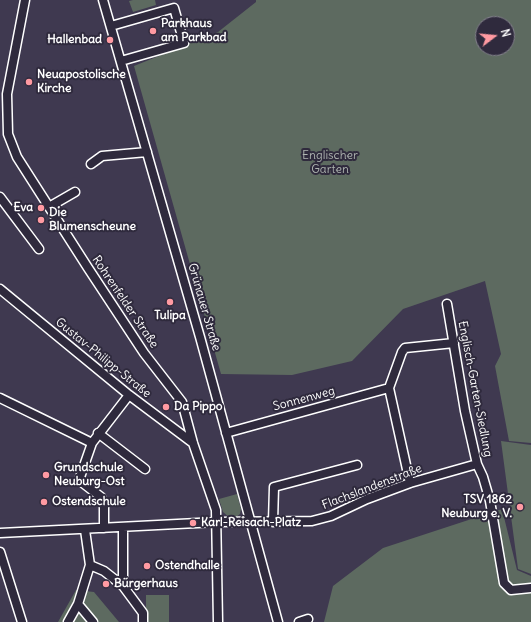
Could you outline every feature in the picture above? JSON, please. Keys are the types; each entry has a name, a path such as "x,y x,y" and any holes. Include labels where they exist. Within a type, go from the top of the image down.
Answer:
{"street":[{"name":"Rohrenfelder Straße","path":"25,0 4,94 8,134 17,157 49,207 144,353 182,402 193,444 215,506 217,522 218,622"},
{"name":"Grünauer Straße","path":"103,0 278,622"},
{"path":"111,26 174,8 184,43 121,61"},
{"path":"91,164 102,156 147,152"},
{"path":"49,207 75,192"},
{"path":"0,197 39,249"},
{"name":"Gustav-Philipp-Straße","path":"0,289 129,396 193,444"},
{"name":"Englisch-Garten-Siedlung","path":"447,304 456,364 477,464 483,477 490,501 504,583 506,587 511,590 531,588"},
{"path":"410,483 389,388 402,352 405,348 454,343"},
{"name":"Sonnenweg","path":"226,433 389,388"},
{"path":"104,528 104,505 101,496 82,484 79,480 92,443 98,433 129,396"},
{"path":"0,398 92,443"},
{"path":"98,433 145,469"},
{"name":"Flachslandenstraße","path":"250,523 312,521 332,516 367,499 410,483 477,464"},
{"path":"273,522 274,487 356,465"},
{"path":"0,533 84,530 217,522 250,523"},
{"path":"123,527 123,586"},
{"path":"68,622 78,604 90,565 84,530"},
{"path":"0,552 22,622"},
{"path":"90,565 104,571 123,586 142,613 143,622"},
{"path":"78,604 93,622"},
{"path":"299,622 308,619"}],"green space":[{"path":"155,0 156,5 133,12 129,1"},
{"name":"Englischer Garten","path":"256,0 531,0 531,443 509,441 495,366 501,354 485,281 403,309 352,361 292,375 221,374 134,66 218,32 256,2"},
{"name":"TSV 1862 Neuburg e. V.","path":"501,441 531,445 531,574 518,569"},
{"path":"237,494 241,509 240,514 236,517 230,518 223,512 219,499"},
{"path":"502,509 517,570 531,576 531,622 324,622 333,586 383,548"},
{"path":"76,590 94,592 119,622 58,622"},
{"path":"146,595 169,595 169,622 146,622"}],"place":[{"name":"Parkhaus am Parkbad","path":"153,31"},
{"name":"Hallenbad","path":"110,40"},
{"name":"Neuapostolische Kirche","path":"29,82"},
{"name":"Eva","path":"41,208"},
{"name":"Die Blumenscheune","path":"41,220"},
{"name":"Tulipa","path":"170,302"},
{"name":"Da Pippo","path":"166,407"},
{"name":"Grundschule Neuburg-Ost","path":"46,475"},
{"name":"Ostendschule","path":"44,502"},
{"name":"TSV 1862 Neuburg e. V.","path":"520,507"},
{"name":"Karl-Reisach-Platz","path":"193,523"},
{"name":"Ostendhalle","path":"147,566"},
{"name":"Bürgerhaus","path":"106,584"}]}
